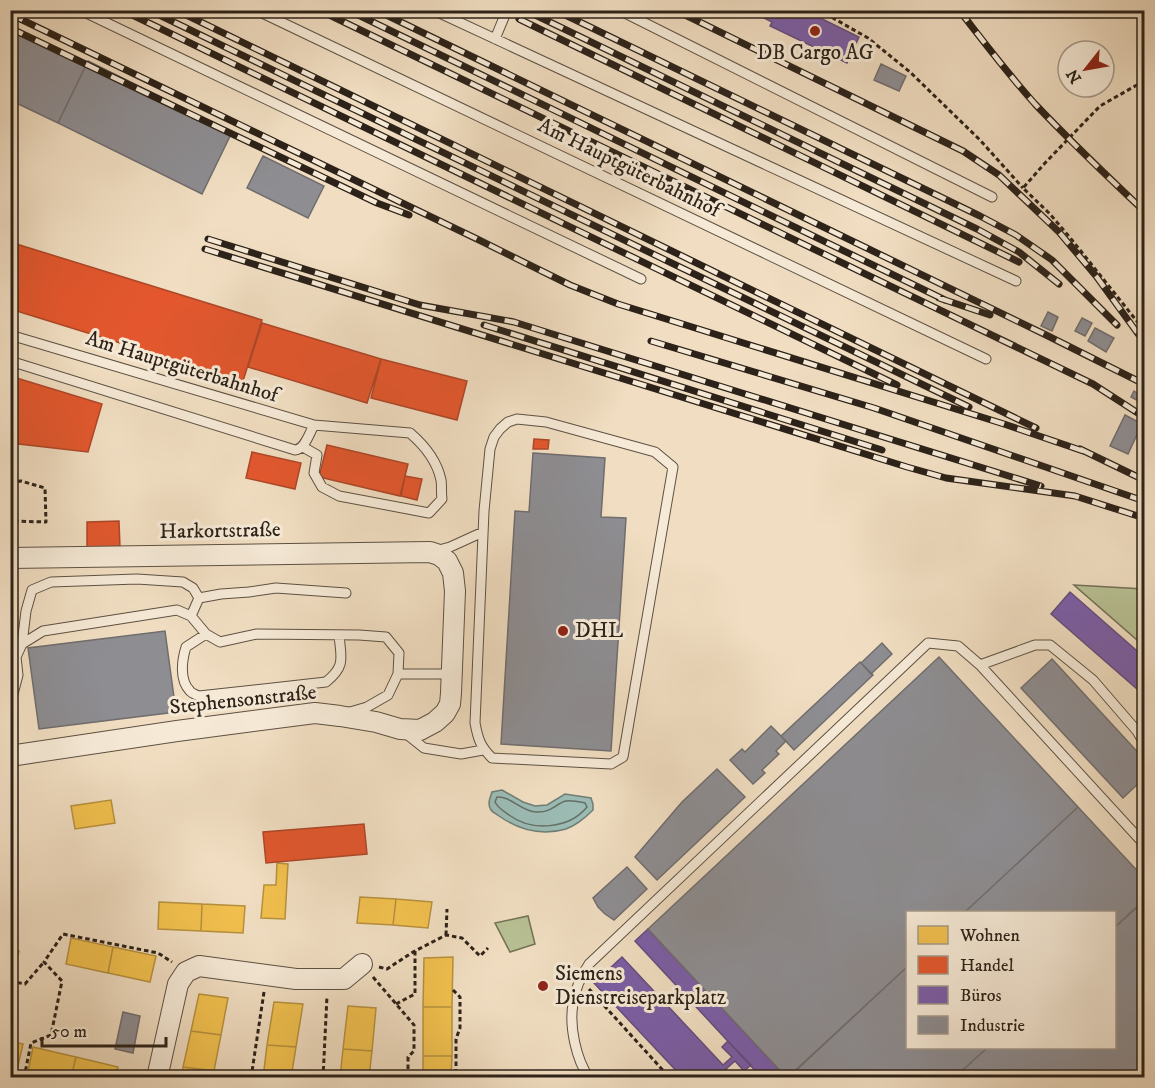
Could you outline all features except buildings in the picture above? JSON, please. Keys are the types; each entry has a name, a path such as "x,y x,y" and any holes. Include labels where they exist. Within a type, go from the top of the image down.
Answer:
{"street":[{"name":"Harkortstraße","path":"10,558 429,552"},
{"name":"Stephensonstraße","path":"10,756 315,713 376,722 400,729 420,730 435,722 445,713 450,704 452,674 455,591 453,573 447,561 429,552"},
{"path":"157,1077 178,984 186,972 199,966 296,980 344,979 362,964"}],"lane":[{"path":"80,10 641,279"},
{"name":"Am Hauptgüterbahnhof","path":"256,10 986,359"},
{"path":"433,10 1016,281"},
{"path":"495,39 507,10"},
{"path":"619,10 992,197"},
{"name":"Am Hauptgüterbahnhof","path":"10,335 314,425 410,433 422,443 432,459 440,480 442,500 429,513 339,496 322,487 314,473 317,455 303,447"},
{"path":"10,362 295,450 303,447 314,425"},
{"path":"517,419 546,422 655,452 673,467 623,757 611,764 599,764 492,758 483,750 478,738 476,723 483,532 490,449 494,437 508,422 517,419"},
{"path":"429,552 450,547 483,532"},
{"path":"10,695 13,694 18,675 16,657 22,644 26,611 32,590 51,582 137,579 183,582 193,588 199,598"},
{"path":"199,598 276,588 346,593"},
{"path":"191,616 199,598"},
{"path":"22,644 43,631 177,610 191,616 206,634 220,642 256,634 386,637 399,653 398,674 388,695 367,707 340,716"},
{"path":"206,634 186,647 182,661 184,682 190,691 199,696 326,682 336,674 341,664 339,635"},
{"path":"589,1077 582,1068 573,1035 573,1005 580,979 589,964 928,643 958,646 980,665 1144,844"},
{"path":"980,665 1035,645 1050,645 1093,680 1137,731 1144,743"},
{"path":"398,674 452,674"},
{"path":"400,729 424,748 461,754 483,750"}],"path":[{"path":"819,10 868,38 910,72 980,140 1023,188 1050,213 1144,330"},
{"path":"1023,188 1100,106 1144,81"},
{"path":"10,482 21,481 45,488 46,522 10,521"},
{"path":"446,935 447,909"},
{"path":"10,981 25,984 44,962 63,934 158,953 186,972"},
{"path":"362,964 387,969 415,950 446,935 462,938 480,956 488,948"},
{"path":"396,1004 415,994 415,950"},
{"path":"24,1077 31,1043 51,1035 62,981 44,962"},
{"path":"362,964 414,1025 414,1051 408,1057 408,1071 414,1077"},
{"path":"251,1077 267,975"},
{"path":"324,1077 328,979"},
{"path":"580,979 670,1077"},
{"path":"453,990 460,997 460,1028 454,1039 455,1076"}],"green space":[{"path":"1074,585 1144,589 1144,646"},
{"path":"528,916 535,944 510,952 495,923"}],"water":[{"path":"502,790 535,806 547,805 565,794 591,798 593,810 581,821 566,829 540,832 515,825 491,810 489,803 492,792"}],"railway":[{"path":"122,10 897,385"},
{"path":"149,10 969,407"},
{"path":"176,10 1036,428"},
{"path":"319,10 1093,384 1144,417"},
{"path":"348,10 945,300"},
{"path":"376,10 1144,384"},
{"path":"525,10 977,229 1019,252 1059,284"},
{"path":"555,10 1016,235 1052,260 1117,325"},
{"path":"675,10 963,151 999,175 1059,232 1096,276 1144,342"},
{"path":"959,10 1035,104 1144,211"},
{"path":"10,14 570,285 618,304 1004,424 1086,452"},
{"path":"519,19 1019,262"},
{"path":"10,28 377,203 409,215"},
{"path":"208,239 420,305 514,322 1041,486"},
{"path":"205,249 907,467 946,478 1075,496 1144,518"},
{"path":"939,298 990,315"},
{"path":"484,325 882,450"},
{"path":"651,341 874,408 1144,501"},
{"path":"1080,449 1144,480"}],"place":[{"name":"DB Cargo AG","path":"815,31"},
{"name":"DHL","path":"563,631"},
{"name":"Siemens Dienstreiseparkplatz","path":"543,986"}]}
